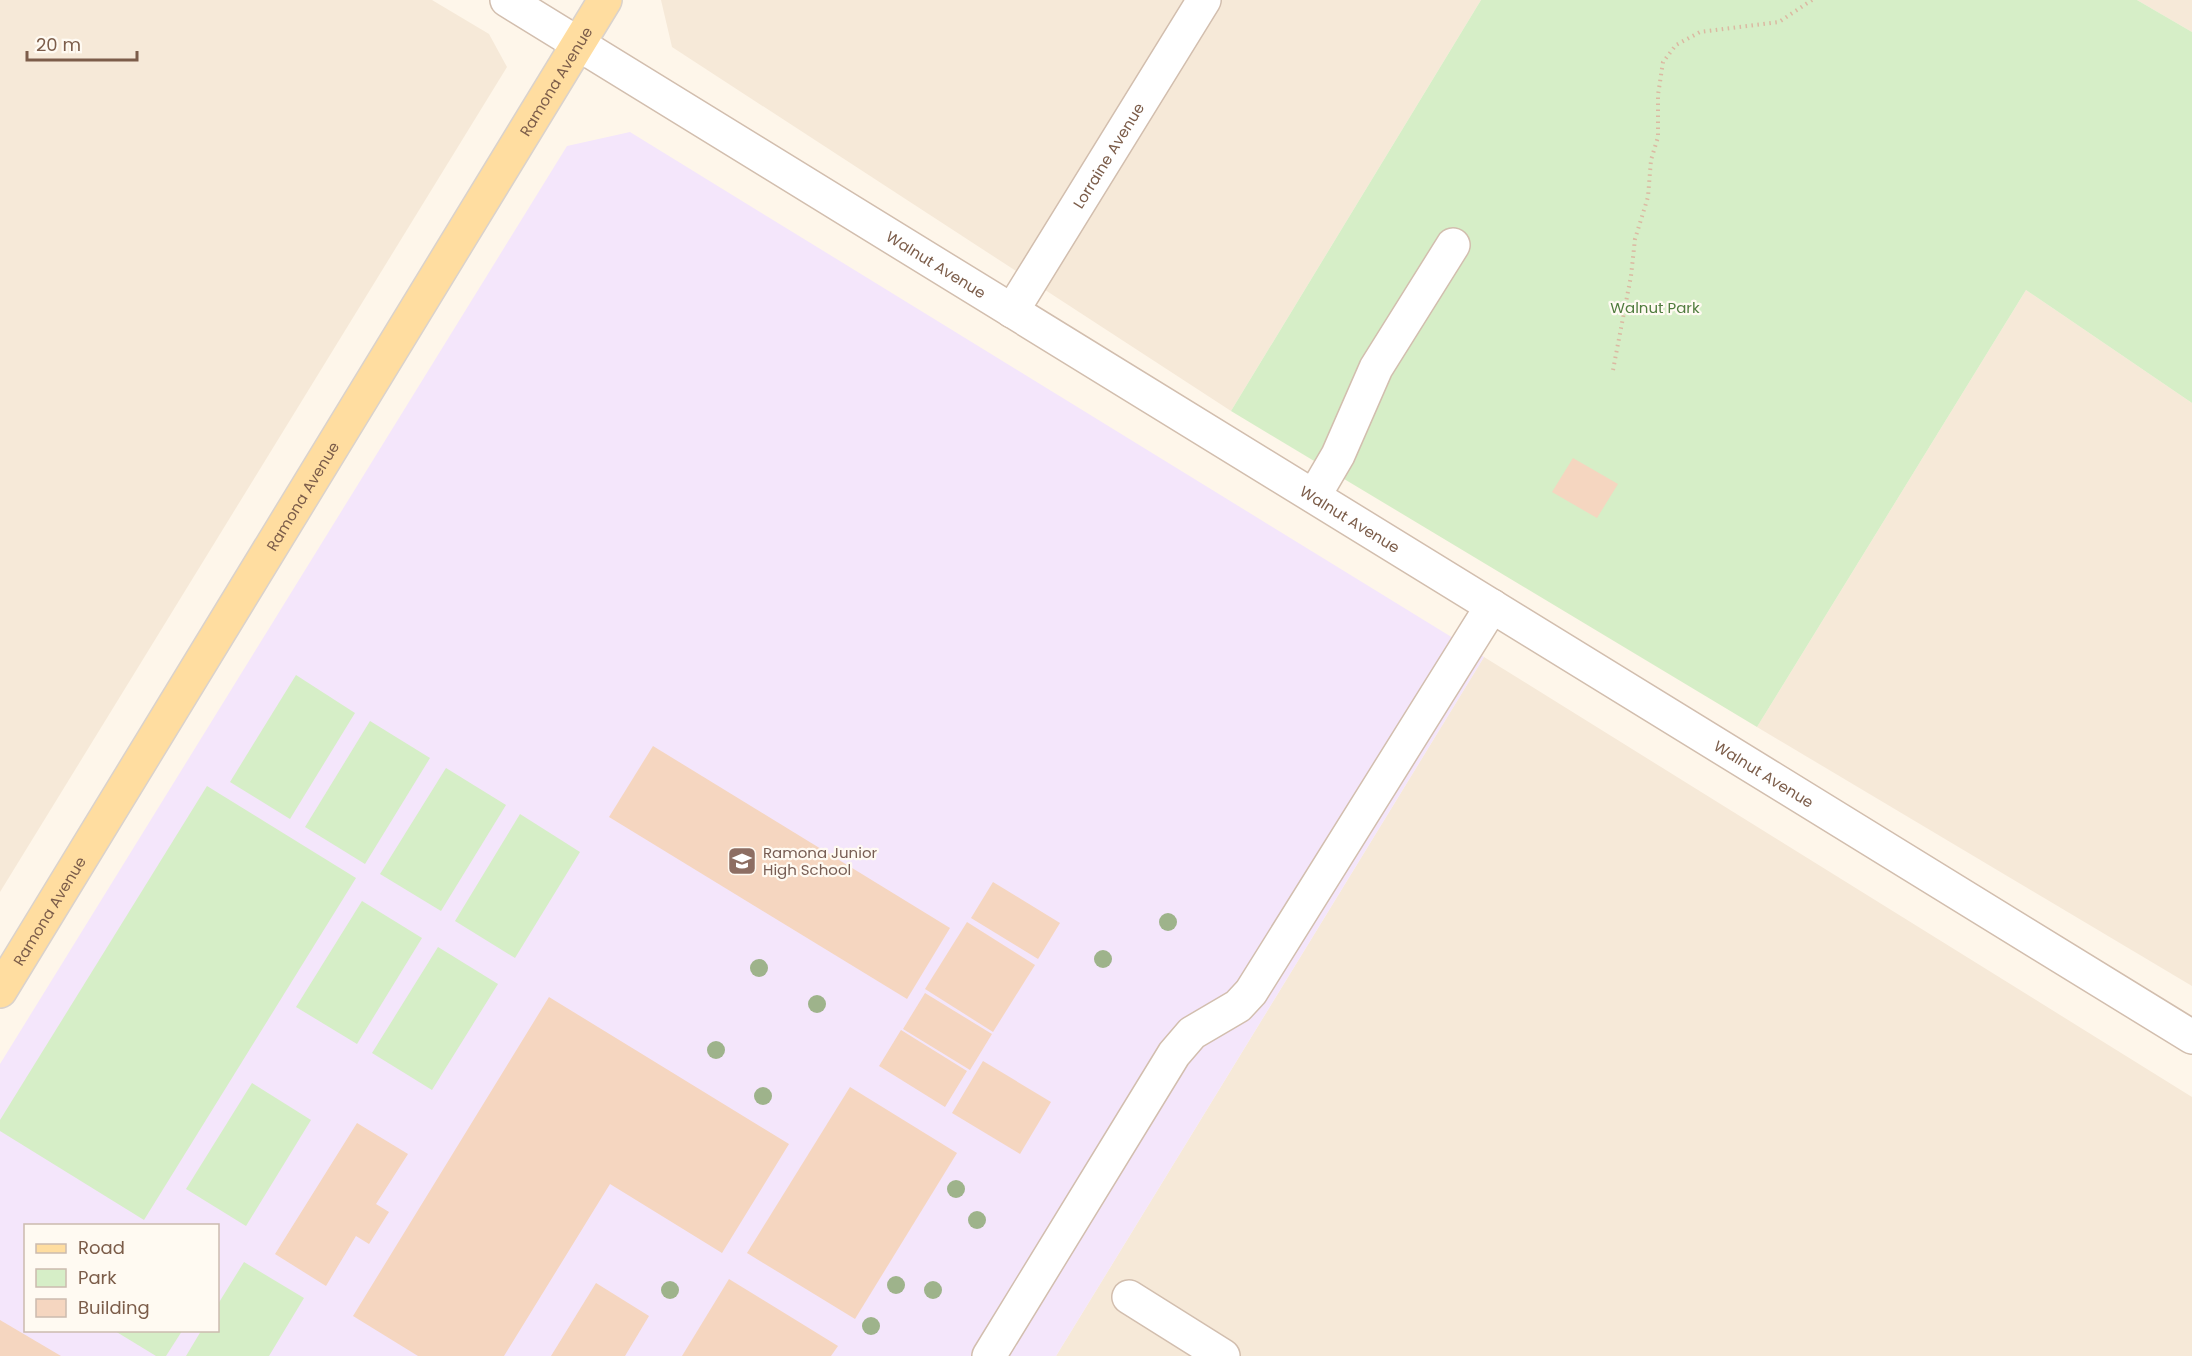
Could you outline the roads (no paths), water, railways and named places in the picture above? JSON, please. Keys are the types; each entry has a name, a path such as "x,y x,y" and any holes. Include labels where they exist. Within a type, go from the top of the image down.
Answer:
{"main road":[{"name":"Ramona Avenue","path":"0,991 605,0"}],"street":[{"name":"Walnut Avenue","path":"507,0 2192,1037"},
{"name":"Lorraine Avenue","path":"1012,311 1204,0"},
{"path":"1314,496 1338,455 1360,400 1376,368 1453,244"},
{"path":"989,1356 1174,1054 1192,1033 1238,1006 1251,992 1492,606"},
{"path":"1129,1297 1223,1356"}],"place":[{"name":"Ramona Junior High School","path":"742,861"}],"park label":[{"name":"Walnut Park","path":"1655,307"}]}
